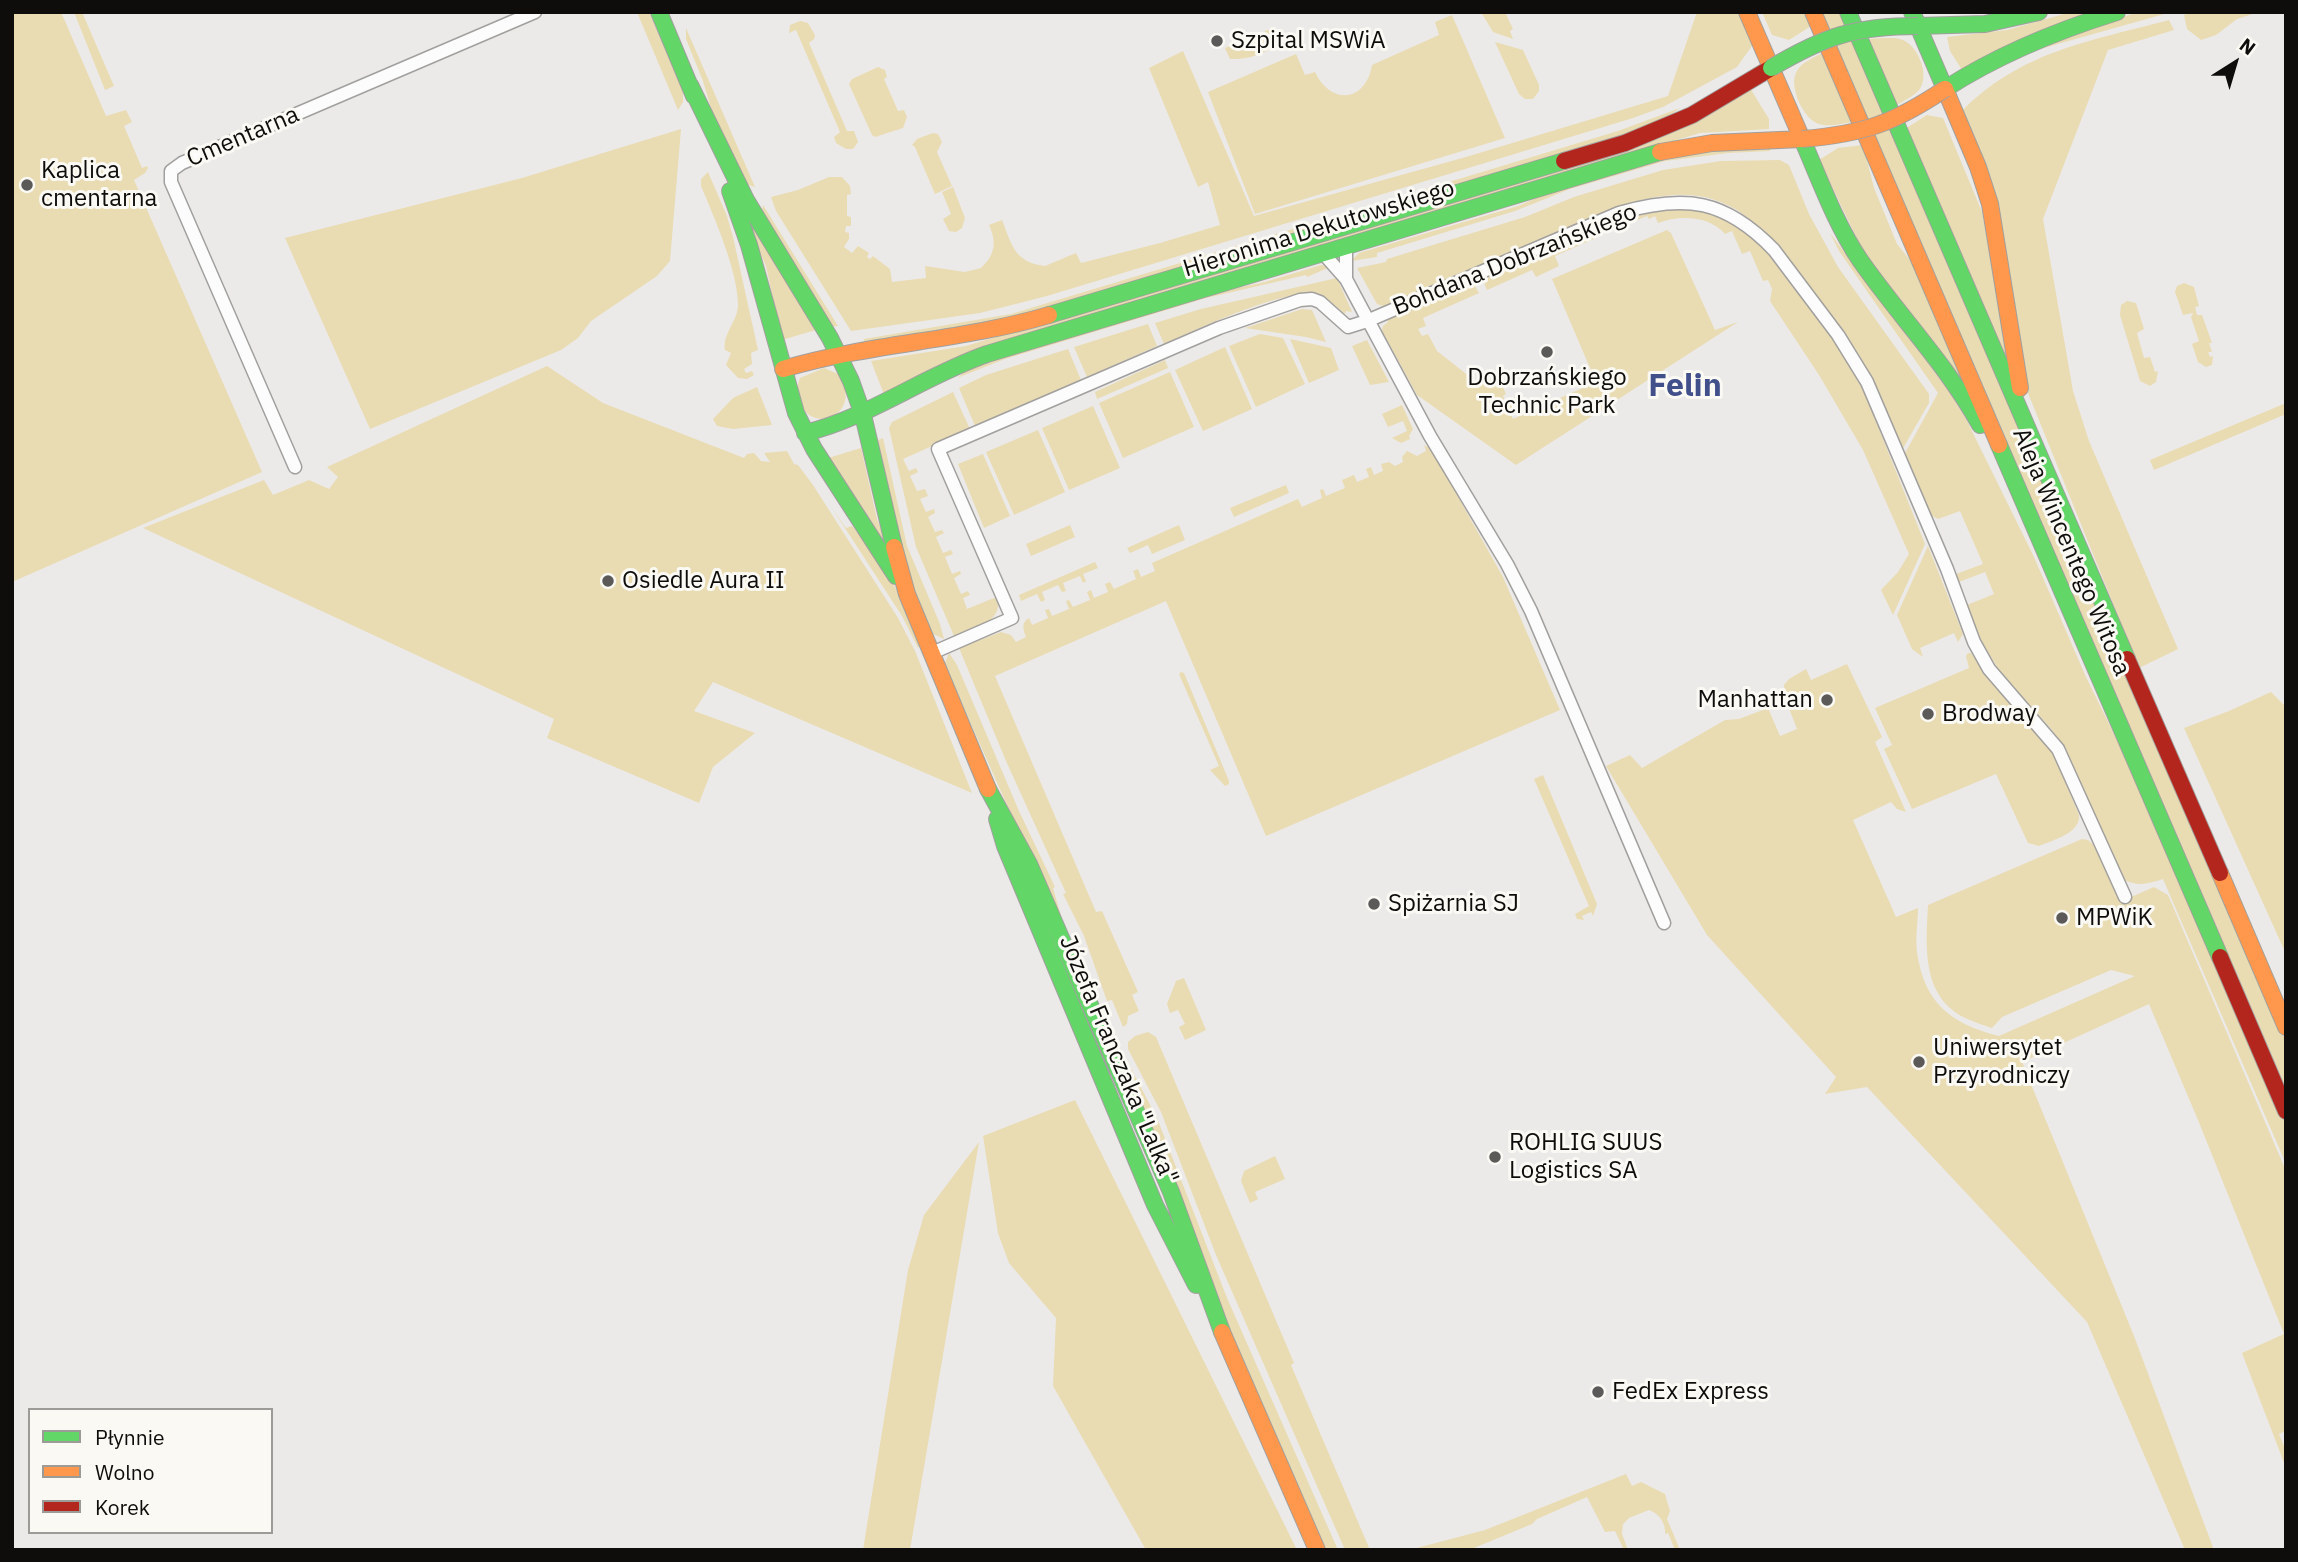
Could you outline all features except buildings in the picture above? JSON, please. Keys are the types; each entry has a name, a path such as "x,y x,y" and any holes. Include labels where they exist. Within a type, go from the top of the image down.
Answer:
{"street":[{"name":"Cmentarna","path":"295,467 171,182 171,171 182,163 535,12"},
{"path":"659,12 690,85"},
{"path":"1747,12 1850,243 1965,398 2025,525 2051,564"},
{"name":"Aleja Wincentego Witosa","path":"1813,12 2286,1111"},
{"name":"Aleja Wincentego Witosa","path":"1848,12 2286,1027"},
{"name":"Hieronima Dekutowskiego","path":"783,369 800,362 1005,328 1625,142 1692,115 1805,48 1841,32 1915,19 1984,24 2039,12"},
{"name":"Hieronima Dekutowskiego","path":"805,433 836,426 863,415 948,369 976,358 1650,154 1712,143 1802,139 1851,135 1872,130 1904,116 1991,60 2018,46 2117,12"},
{"path":"1915,19 1978,167 1990,204 2015,369 2033,444"},
{"name":"Józefa Franczaka \"Lalka\"","path":"690,85 746,200 851,381 863,415 894,550 907,594 992,798 1005,846 1155,1205 1221,1331 1294,1504 1317,1550"},
{"name":"Józefa Franczaka \"Lalka\"","path":"690,85 743,225 790,398 805,433 907,594"},
{"name":"Bohdana Dobrzańskiego","path":"932,653 1012,618 938,449 1219,328 1300,300 1312,299 1320,302 1348,327 1619,213 1642,206 1681,202 1704,205 1721,210 1743,222 1774,250 1856,362 1876,402 1947,569 1974,642 1989,669 2057,749 2125,897"},
{"path":"1346,245 1346,279"},
{"path":"1322,252 1346,279 1430,436 1507,564 1531,611 1664,923"},
{"name":"Józefa Franczaka \"Lalka\"","path":"1294,1504 1310,1550"}],"shaded area":[{"path":"12,12 61,12 106,116 126,110 132,122 124,126 142,168 148,168 134,180 262,472 12,582"},
{"path":"74,12 82,12 114,86 105,90"},
{"path":"637,12 649,12 683,92 683,102 678,110"},
{"path":"1481,12 1505,12 1513,29 1510,31 1513,39 1493,32"},
{"path":"1697,12 1740,12 1754,43 1737,67 1663,107 1047,296 980,313 851,331 776,211 771,197 798,190 829,177 842,177 850,186 851,194 847,195 847,216 851,217 851,226 846,226 845,232 849,233 849,239 844,247 852,253 858,246 869,253 867,257 870,259 873,256 890,269 892,282 926,278 925,266 965,272 981,268 993,248 989,225 1002,220 1016,251 1027,261 1045,266 1076,253 1081,263 1220,225 1208,182 1198,187 1149,68 1183,51 1254,216 1466,157 1668,96"},
{"path":"1762,12 1805,12 1811,26 1789,40 1772,35"},
{"path":"1822,12 1839,12 2286,1041 2286,1097"},
{"path":"2071,12 2097,12 1962,70 1950,51 1947,37 2007,30"},
{"path":"2139,12 2168,13 2040,49 2075,31"},
{"path":"2192,12 2259,12 2237,19 2216,35 2201,40 2187,29 2184,15"},
{"path":"1452,15 1505,138 1255,214 1208,92 1296,54 1305,75 1315,72 1330,90 1347,95 1363,86 1372,65 1439,35 1435,22"},
{"path":"2169,20 2174,30 2108,50 2043,219 2073,391 2089,441 2178,649 2139,668 2026,388 1962,111 2008,74 2033,61 2085,42"},
{"path":"800,21 808,23 815,35 809,43 847,131 854,131 858,142 853,149 846,149 836,143 834,137 840,132 796,30 789,33 790,25"},
{"path":"686,28 755,187 746,184 712,111 686,39"},
{"path":"1273,28 1278,42 1274,46 1256,55 1230,59 1225,48"},
{"path":"1894,38 1905,41 1915,50 1923,70 1919,90 1895,106 1867,39"},
{"path":"1495,42 1523,50 1539,85 1539,91 1533,99 1525,99 1519,94"},
{"path":"1822,53 1852,122 1819,124 1808,116 1799,102 1794,86 1796,73 1804,64"},
{"path":"878,67 885,70 887,77 884,79 898,111 904,110 907,117 903,128 875,137 849,84 852,79"},
{"path":"1750,88 1769,119 1769,129 1700,133 985,348 885,397 871,361 966,346 1628,146"},
{"path":"1680,108 1638,130 1021,317 863,345 864,339 1011,314 1618,131"},
{"path":"1927,115 1943,118 1982,212 2010,368 1905,129"},
{"path":"681,129 670,261 657,276 591,321 578,338 561,350 370,429 285,238 522,178"},
{"path":"933,133 938,134 942,142 937,152 952,186 935,194 912,145 917,139"},
{"path":"1863,145 1874,188 1897,244 1918,270 1974,403 1863,251 1819,160 1838,148"},
{"path":"1770,147 1770,151 1665,161 1570,189 1515,211 1377,253 1377,257 1351,261 1359,253 1518,206 1560,188 1624,168 1700,151"},
{"path":"1780,160 1789,165 1809,214 1838,267 1929,394 1929,403 1902,450 1866,367 1794,266 1748,218 1711,199 1689,195 1664,196 1617,207 1383,306 1377,304 1357,268 1386,262 1387,259 1525,217 1574,197 1663,170 1721,161"},
{"path":"708,172 733,237 758,350 751,353 752,364 744,369 746,373 752,371 754,375 747,379 738,378 726,365 731,353 725,350 725,344 736,317 737,291 724,244 701,186 701,179"},
{"path":"953,187 965,218 962,228 956,232 949,231 943,219 951,214 942,192"},
{"path":"763,205 838,326 828,327 762,210"},
{"path":"1667,207 1695,207 1726,218 1760,243 1836,343 1859,379 1925,544 1893,615 1881,590 1898,572 1909,554 1863,450 1819,375 1770,301 1772,289 1768,280 1763,281 1750,251 1742,254 1732,231 1725,234 1711,223 1693,218 1658,223 1655,216 1649,219 1647,216 1606,233 1609,225 1638,213"},
{"path":"751,218 819,329 782,340 766,266 748,225"},
{"path":"1667,230 1671,233 1715,330 1738,322 1516,465 1417,395 1382,331 1387,319 1467,285 1475,286 1479,293 1423,318 1426,326 1418,329 1422,336 1428,334 1437,351 1479,384 1498,376 1506,394 1503,396 1505,401 1521,395 1522,404 1510,412 1513,419 1596,382 1552,279"},
{"path":"1588,233 1594,233 1598,237 1555,256 1559,266 1536,277 1532,270 1487,290 1484,283 1489,276"},
{"path":"1830,233 1948,390 1966,419 2034,557 2086,677 2138,783 2286,1126 2286,1164 2163,879 2143,884 2122,879 2066,750 2002,673 1979,636 1967,605 1994,594 1985,572 1959,582 1956,574 1983,564 1960,511 1938,519 1929,514 1904,455 1938,393 1839,251"},
{"path":"1321,265 1330,267 1307,277 1306,275 1206,298 1005,359 957,378 973,366 1200,296 1265,282"},
{"path":"1337,278 1352,312 1346,311 1345,314 1319,295 1286,297 1242,311 1164,344 1155,323 1201,309"},
{"path":"2184,283 2194,287 2199,306 2195,307 2197,315 2202,315 2212,343 2209,343 2212,352 2208,352 2210,357 2213,356 2212,365 2206,367 2198,362 2192,344 2199,341 2191,317 2193,313 2183,315 2175,292 2177,286"},
{"path":"2127,301 2136,303 2144,329 2137,333 2144,358 2150,357 2155,372 2158,371 2156,382 2150,386 2140,381 2120,315 2121,305"},
{"path":"1302,309 1312,310 1326,342 1245,328"},
{"path":"1148,324 1157,346 1087,377 1074,347"},
{"path":"1260,334 1283,338 1305,384 1256,407 1229,346"},
{"path":"1290,339 1331,348 1339,370 1309,383"},
{"path":"1367,340 1389,382 1370,385 1352,346"},
{"path":"1225,347 1252,409 1203,431 1175,370"},
{"path":"1068,349 1081,380 975,426 959,388 986,375"},
{"path":"1165,360 1168,368 1097,399 1095,392"},
{"path":"547,366 603,403 744,458 747,454 754,453 761,461 770,462 764,453 787,451 794,464 798,465 813,485 898,618 915,651 972,793 713,682 694,711 755,733 713,767 699,803 547,738 554,719 143,528 264,480 273,495 309,480 329,489 338,477 327,467"},
{"path":"824,368 838,374 845,388 845,400 834,415 816,418 807,413 801,404 798,385 800,378"},
{"path":"1170,372 1194,427 1123,458 1099,403"},
{"path":"757,387 772,425 733,429 717,426 713,419 733,398"},
{"path":"953,392 970,429 903,459 909,471 916,468 918,472 910,476 917,491 925,489 928,496 920,499 926,512 934,509 935,513 928,517 935,532 942,530 944,533 936,537 943,553 951,550 953,554 945,557 952,574 960,571 961,574 954,578 961,594 968,591 970,595 963,598 967,609 994,598 998,600 998,608 990,620 954,636 916,547 889,428 892,422"},
{"path":"2286,403 2286,414 2154,470 2150,460"},
{"path":"1402,405 1413,429 1410,439 1401,443 1392,438 1407,431 1403,421 1388,427 1382,414"},
{"path":"1093,406 1120,468 1069,490 1042,428"},
{"path":"1038,430 1065,492 1014,515 986,452"},
{"path":"883,438 907,546 944,639 931,633 907,572 878,440"},
{"path":"1424,445 1431,449 1503,577 1560,710 1266,836 1166,601 995,676 1096,912 1102,911 1138,992 1132,995 1139,1011 1128,1016 1127,1024 1123,1027 1112,1000 1107,1001 1084,936 1063,894 1066,893 1006,761 959,648 1001,632 1011,635 1016,642 1026,637 1023,626 1029,618 1032,625 1048,618 1045,610 1049,609 1052,616 1069,609 1066,601 1069,600 1073,607 1090,600 1087,592 1091,590 1094,598 1108,592 1105,584 1110,582 1114,589 1136,579 1133,571 1138,569 1141,577 1155,571 1152,563 1298,499 1302,507 1322,498 1320,490 1323,489 1326,496 1345,488 1342,480 1354,475 1357,482 1369,477 1366,469 1371,467 1374,475 1383,471 1381,464 1389,462 1395,466 1403,462 1402,457 1407,451 1417,456 1426,451"},
{"path":"861,448 877,519 901,580 825,459"},
{"path":"983,454 1010,516 984,528 958,464"},
{"path":"1286,485 1289,493 1234,517 1230,508"},
{"path":"832,508 846,528 852,526 870,546 885,569 910,619 920,645 918,648 902,616"},
{"path":"1070,525 1075,537 1031,556 1026,544"},
{"path":"1179,525 1185,540 1152,554 1148,545 1130,553 1127,548"},
{"path":"1928,546 1963,634 1958,642 1954,633 1920,648 1923,657 1912,649 1897,615"},
{"path":"1095,562 1098,568 1083,574 1086,581 1083,583 1080,576 1063,583 1066,591 1062,592 1058,585 1042,592 1045,600 1041,602 1037,594 1021,601 1019,595"},
{"path":"949,653 957,665 1019,811 1055,887 1053,888 1062,919 1007,805 947,670 945,663"},
{"path":"1971,653 1985,673 2041,735 2053,753 2079,815 2076,827 2065,835 2039,846 2028,843 1996,774 1912,809 1884,749 1892,745 1875,708 1969,668 1966,656"},
{"path":"1847,664 1882,737 1875,742 1906,812 1897,809 1891,802 1853,820 1896,917 1918,908 1916,947 1926,985 1933,998 1954,1018 1999,1036 2135,976 2111,970 2002,1017 1992,1028 1965,1018 1951,1009 1940,997 1933,983 1927,953 1928,905 2082,839 2088,840 2096,847 2122,901 2154,887 2168,895 2286,1171 2286,1431 2279,1434 2286,1451 2286,1468 2242,1353 2284,1334 2149,1004 2022,1062 2134,1336 2214,1550 2185,1550 2087,1322 1867,1087 1825,1094 1836,1077 1707,935 1606,766 1630,755 1642,768 1725,720 1739,719 1768,708 1780,736 1797,729 1785,698 1784,685 1806,669 1811,680"},
{"path":"1184,673 1229,781 1225,786 1210,770 1219,766 1179,674"},
{"path":"2271,692 2286,707 2286,954 2184,728"},
{"path":"1543,775 1597,904 1593,916 1591,912 1582,916 1584,920 1577,919 1575,914 1589,906 1534,779"},
{"path":"1184,978 1206,1030 1185,1040 1179,1027 1185,1024 1178,1010 1170,1013 1167,1004 1176,981"},
{"path":"1148,1032 1156,1037 1370,1550 1345,1550 1216,1255 1161,1112 1128,1049 1128,1042 1135,1036"},
{"path":"1127,1061 1157,1118 1227,1298 1338,1550 1323,1550 1228,1328 1122,1063"},
{"path":"1075,1100 1297,1550 1146,1550 1053,1386 1056,1318 1009,1263 998,1233 983,1136"},
{"path":"979,1142 910,1550 863,1550 908,1270 924,1215"},
{"path":"1275,1156 1285,1179 1255,1192 1258,1199 1250,1203 1241,1181 1244,1171"},
{"path":"1626,1474 1632,1486 1641,1482 1665,1494 1670,1511 1667,1519 1680,1550 1675,1550 1668,1533 1665,1534 1662,1520 1649,1510 1629,1518 1623,1524 1622,1534 1628,1550 1624,1550 1615,1531 1605,1532 1587,1497 1469,1550 1409,1550 1485,1530"}],"traffic: fast":[{"path":"659,12 694,96"},
{"path":"1848,12 2127,659"},
{"path":"1912,12 1945,89 2028,44 2117,12"},
{"path":"1918,26 1985,24 2039,12"},
{"path":"1771,68 1808,48 1841,35 1876,28 1918,26"},
{"path":"690,85 746,200 830,338 851,381 863,415 894,547"},
{"path":"1802,139 1828,201 1851,246 1938,361 1980,425"},
{"path":"805,433 852,417 941,373 987,354 1660,152"},
{"path":"1049,315 1564,161"},
{"path":"730,191 749,245 796,413 814,449 896,576"},
{"path":"1999,445 2220,957"},
{"path":"988,789 1029,864 1171,1192 1222,1332"},
{"path":"997,819 1005,846 1155,1205 1196,1285"}],"traffic: slow":[{"path":"1660,152 1712,143 1802,139 1747,12"},
{"path":"1813,12 1999,445"},
{"path":"1945,89 1978,167 1990,204 2020,388"},
{"path":"1802,139 1843,134 1878,125 1945,89"},
{"path":"783,369 849,353 983,331 1049,315"},
{"path":"894,547 907,594 988,789"},
{"path":"2220,873 2286,1027"},
{"path":"1222,1332 1317,1550"}],"traffic: jam":[{"path":"1564,161 1625,143 1692,115 1771,68"},
{"path":"2127,659 2220,873"},
{"path":"2220,957 2286,1111"}],"place":[{"name":"Szpital MSWiA","path":"1217,41"},
{"name":"Kaplica cmentarna","path":"27,185"},
{"name":"Dobrzańskiego Technic Park","path":"1547,352"},
{"name":"Osiedle Aura II","path":"608,581"},
{"name":"Manhattan","path":"1827,700"},
{"name":"Brodway","path":"1928,714"},
{"name":"Spiżarnia SJ","path":"1374,904"},
{"name":"MPWiK","path":"2062,918"},
{"name":"Uniwersytet Przyrodniczy","path":"1919,1062"},
{"name":"ROHLIG SUUS Logistics SA","path":"1495,1157"},
{"name":"FedEx Express","path":"1598,1392"}],"district":[{"name":"Felin","path":"1685,387"}]}
